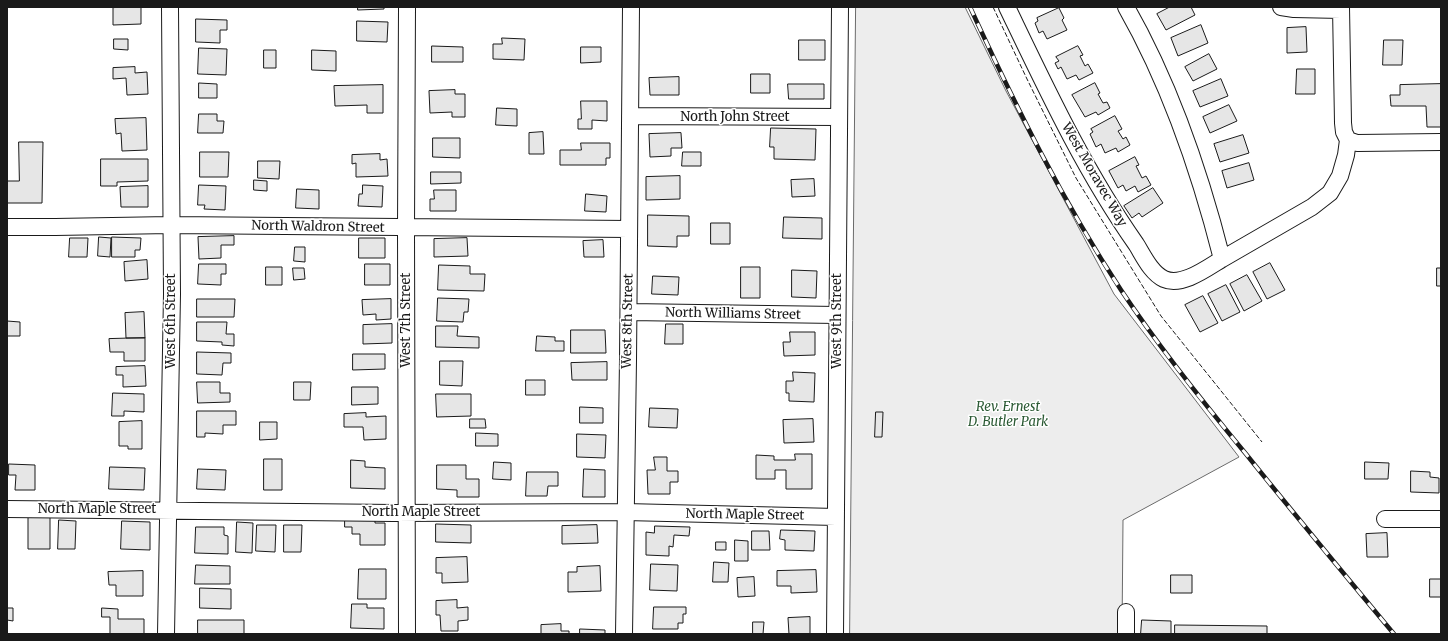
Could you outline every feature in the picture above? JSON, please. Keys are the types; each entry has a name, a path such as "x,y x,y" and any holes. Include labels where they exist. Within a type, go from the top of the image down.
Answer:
{"street":[{"name":"West 6th Street","path":"166,634 172,294 170,225 170,7"},
{"name":"West 7th Street","path":"407,7 407,634"},
{"name":"West 8th Street","path":"624,634 629,312 631,7"},
{"name":"West 9th Street","path":"835,634 840,7"},
{"name":"West Moravec Way","path":"1007,7 1060,117 1122,225 1155,272 1164,279 1173,281 1184,280 1312,207 1330,193 1340,176 1346,155 1348,140"},
{"path":"1126,7 1154,62 1176,112 1207,199 1222,259"},
{"path":"1281,7 1294,9 1341,8 1343,123 1344,132 1348,140 1357,143 1441,142"},
{"name":"North John Street","path":"630,116 839,117"},
{"name":"North Waldron Street","path":"7,227 170,225 629,229"},
{"name":"North Williams Street","path":"629,312 837,315"},
{"name":"North Maple Street","path":"7,509 408,513 625,512 836,517"},
{"path":"1385,519 1441,518"},
{"path":"1126,612 1126,634"}],"shaded area":[{"name":"Rev. Ernest D. Butler Park","path":"856,7 965,7 1006,91 1114,294 1239,457 1123,520 1122,634 850,634"}],"building":[{"path":"141,7 141,24 113,25 113,8"},
{"path":"358,7 384,7 384,9 358,10"},
{"path":"1170,7 1191,7 1195,15 1166,30 1157,14"},
{"path":"1059,8 1064,18 1062,20 1067,30 1047,39 1043,31 1039,33 1035,23 1038,21 1037,18"},
{"path":"196,19 227,20 227,30 220,30 220,43 196,42"},
{"path":"357,21 388,22 387,42 357,41"},
{"path":"1201,25 1208,43 1178,56 1171,38"},
{"path":"1306,27 1307,52 1287,53 1287,28"},
{"path":"502,38 525,39 524,60 493,59 493,44 502,44"},
{"path":"114,39 128,39 128,50 114,49"},
{"path":"799,40 825,40 825,60 799,60"},
{"path":"1384,40 1403,40 1402,65 1383,65"},
{"path":"432,46 463,47 463,62 432,62"},
{"path":"1078,46 1083,55 1080,56 1085,66 1088,64 1093,73 1079,80 1076,75 1067,79 1061,67 1058,69 1055,63 1059,61 1056,57"},
{"path":"581,47 601,47 601,62 581,63"},
{"path":"199,48 227,49 226,75 198,74"},
{"path":"264,50 276,50 276,68 264,68"},
{"path":"312,50 336,51 336,71 312,70"},
{"path":"1209,54 1217,69 1193,81 1185,67"},
{"path":"135,67 135,73 147,72 148,94 127,95 126,78 113,79 113,68"},
{"path":"1297,69 1315,69 1315,94 1296,94"},
{"path":"751,74 770,74 770,93 751,93"},
{"path":"679,77 679,95 650,95 649,78"},
{"path":"1221,79 1228,96 1200,107 1193,91"},
{"path":"199,83 217,84 217,98 199,98"},
{"path":"1095,83 1100,93 1098,94 1103,103 1107,102 1110,108 1098,115 1096,112 1085,117 1072,95"},
{"path":"788,84 824,84 824,99 789,99"},
{"path":"1441,84 1441,127 1427,127 1426,106 1391,106 1390,95 1400,95 1400,85"},
{"path":"383,85 383,113 367,113 367,105 335,106 334,86"},
{"path":"455,90 455,94 465,94 465,117 452,117 452,112 430,113 429,91"},
{"path":"581,101 607,101 607,121 592,120 592,129 578,129 578,119 581,119"},
{"path":"1229,105 1237,121 1210,133 1203,117"},
{"path":"497,108 517,109 517,126 496,125"},
{"path":"199,114 217,114 217,121 224,121 223,133 198,133"},
{"path":"1115,116 1122,129 1118,131 1123,139 1126,137 1130,145 1118,152 1116,148 1105,153 1101,144 1096,147 1090,134 1093,132 1091,129"},
{"path":"146,118 147,150 122,151 121,133 116,134 115,119"},
{"path":"771,128 816,129 815,160 774,159 774,147 770,147"},
{"path":"543,132 544,154 529,154 529,133"},
{"path":"681,133 682,148 671,148 671,156 650,157 649,134"},
{"path":"1243,135 1249,153 1220,162 1214,144"},
{"path":"433,138 460,138 460,158 433,157"},
{"path":"19,142 43,142 42,203 7,203 7,181 19,181"},
{"path":"581,143 610,143 610,158 606,158 606,165 560,165 560,150 581,150"},
{"path":"200,152 229,152 228,177 200,177"},
{"path":"683,152 701,152 701,166 682,166"},
{"path":"380,154 380,160 387,159 388,176 356,177 356,163 352,164 352,155"},
{"path":"1135,157 1139,165 1136,166 1142,178 1146,176 1151,185 1138,192 1135,186 1126,191 1123,185 1118,188 1109,171"},
{"path":"101,159 148,159 148,181 117,182 117,186 101,186"},
{"path":"258,161 280,161 279,179 258,178"},
{"path":"1249,163 1254,180 1227,188 1222,171"},
{"path":"431,172 461,172 461,183 431,184"},
{"path":"680,176 680,199 646,200 646,177"},
{"path":"814,179 815,196 792,197 791,180"},
{"path":"254,180 267,181 267,191 254,190"},
{"path":"199,185 226,186 225,210 204,209 205,205 198,205"},
{"path":"363,185 383,186 382,207 358,206 359,194 362,194"},
{"path":"148,186 148,207 121,207 120,187"},
{"path":"1153,188 1163,203 1142,217 1139,213 1132,218 1124,206"},
{"path":"297,189 319,190 319,209 296,208"},
{"path":"434,190 456,190 456,211 430,211 430,199 434,199"},
{"path":"586,194 607,196 606,212 585,211"},
{"path":"648,215 689,216 689,236 677,236 677,247 648,246"},
{"path":"784,217 822,218 822,239 783,238"},
{"path":"711,223 730,223 730,244 711,244"},
{"path":"234,236 234,245 221,245 221,258 199,259 198,237"},
{"path":"99,237 111,238 110,257 98,256"},
{"path":"112,237 141,238 140,250 135,250 135,257 112,257"},
{"path":"70,238 88,238 87,257 69,257"},
{"path":"359,238 385,238 385,258 359,258"},
{"path":"467,238 468,256 434,257 434,239"},
{"path":"603,240 604,257 584,257 583,241"},
{"path":"295,247 305,247 305,262 294,261"},
{"path":"147,260 148,279 125,281 124,262"},
{"path":"1270,263 1285,290 1267,299 1253,272"},
{"path":"199,264 226,264 226,274 221,274 221,285 198,284"},
{"path":"365,264 390,264 390,285 365,285"},
{"path":"439,265 470,266 470,274 485,274 484,291 438,290"},
{"path":"266,267 282,267 282,285 266,285"},
{"path":"741,267 760,267 760,298 741,298"},
{"path":"293,268 304,268 305,279 294,280"},
{"path":"1437,268 1441,268 1441,286 1437,286"},
{"path":"792,270 817,271 816,298 792,297"},
{"path":"1247,275 1262,301 1244,311 1230,284"},
{"path":"653,276 679,277 678,295 652,294"},
{"path":"1226,285 1240,312 1222,321 1208,294"},
{"path":"1203,296 1218,323 1200,332 1185,305"},
{"path":"438,298 469,299 468,312 464,312 463,322 437,321"},
{"path":"197,299 235,299 234,317 197,317"},
{"path":"391,299 391,319 376,320 376,314 363,315 362,300"},
{"path":"144,312 145,338 126,338 125,313"},
{"path":"7,321 20,322 20,336 7,336"},
{"path":"197,322 227,322 226,334 234,334 234,346 222,345 222,342 197,341"},
{"path":"392,324 392,343 363,344 363,325"},
{"path":"666,324 683,324 683,344 665,344"},
{"path":"436,326 458,326 457,336 479,337 479,348 436,347"},
{"path":"571,330 605,330 606,353 571,353"},
{"path":"790,332 815,332 815,355 784,356 783,342 790,342"},
{"path":"537,336 555,337 555,341 564,341 564,351 536,351"},
{"path":"145,338 145,361 124,361 124,352 110,352 109,339"},
{"path":"197,352 231,353 231,363 223,363 222,375 197,374"},
{"path":"353,354 385,354 385,369 353,370"},
{"path":"440,361 463,361 462,386 440,385"},
{"path":"607,362 607,380 572,380 571,363"},
{"path":"145,366 146,386 123,387 123,375 116,375 116,367"},
{"path":"793,372 815,373 814,402 789,401 789,393 786,393 786,381 793,381"},
{"path":"526,380 545,380 545,395 526,395"},
{"path":"197,382 220,382 220,393 230,393 230,402 198,403"},
{"path":"294,382 311,382 310,400 294,400"},
{"path":"352,387 378,387 378,404 352,405"},
{"path":"113,393 144,394 144,412 124,411 124,416 112,416"},
{"path":"436,394 471,394 471,416 437,417"},
{"path":"580,407 603,408 603,423 580,423"},
{"path":"650,408 678,409 677,428 649,427"},
{"path":"197,411 236,411 236,425 223,425 223,434 205,433 205,437 197,437"},
{"path":"876,412 883,412 882,437 875,437"},
{"path":"366,413 366,417 386,416 386,439 364,440 363,427 344,427 344,414"},
{"path":"470,419 485,419 486,428 470,428"},
{"path":"813,419 814,442 784,443 783,420"},
{"path":"142,421 142,449 128,449 128,446 119,446 119,422"},
{"path":"260,422 277,422 277,439 260,440"},
{"path":"476,433 498,434 498,446 476,446"},
{"path":"577,434 606,435 605,458 577,457"},
{"path":"795,454 812,454 812,489 786,489 786,470 775,470 775,479 756,479 756,455 774,456 774,460 795,460"},
{"path":"654,457 667,457 667,471 678,471 678,482 670,482 670,494 648,494 647,470 655,470"},
{"path":"264,459 282,459 282,490 264,490"},
{"path":"351,460 365,461 365,467 385,468 385,489 351,488"},
{"path":"494,462 511,463 511,480 493,479"},
{"path":"1365,462 1389,463 1388,479 1365,479"},
{"path":"9,464 35,465 35,490 15,490 16,475 9,475"},
{"path":"437,465 466,465 466,479 479,479 479,497 457,497 457,490 437,489"},
{"path":"110,467 145,468 144,490 109,489"},
{"path":"198,469 226,470 225,490 197,489"},
{"path":"584,469 605,470 605,497 583,497"},
{"path":"1411,471 1430,472 1430,477 1439,478 1439,493 1411,492"},
{"path":"527,472 558,472 558,486 548,486 547,496 526,496"},
{"path":"50,517 50,549 28,549 28,518"},
{"path":"345,518 375,518 375,523 385,523 385,545 360,545 360,534 352,534 352,527 345,527"},
{"path":"59,520 76,521 75,549 58,549"},
{"path":"122,521 150,522 150,550 121,549"},
{"path":"237,522 253,523 252,553 236,552"},
{"path":"436,524 471,525 471,543 436,542"},
{"path":"257,525 276,525 275,552 256,551"},
{"path":"284,525 302,525 301,552 284,552"},
{"path":"597,525 598,543 562,544 562,526"},
{"path":"655,526 690,527 689,536 674,535 673,547 669,546 669,556 646,555 646,532 654,533"},
{"path":"196,527 224,527 224,535 228,536 228,554 195,553"},
{"path":"781,530 815,531 814,551 785,550 785,540 780,539"},
{"path":"752,531 769,531 770,550 752,550"},
{"path":"1387,533 1388,557 1367,557 1366,534"},
{"path":"735,540 748,541 748,561 735,561"},
{"path":"716,542 726,542 726,550 716,550"},
{"path":"467,557 468,582 442,583 442,573 436,573 436,558"},
{"path":"714,562 729,563 728,582 713,582"},
{"path":"651,564 678,565 677,591 650,590"},
{"path":"196,565 230,566 230,584 195,584"},
{"path":"600,566 601,591 568,592 568,572 577,572 577,567"},
{"path":"359,569 386,569 386,599 358,599"},
{"path":"816,570 817,592 791,593 791,586 777,586 777,571"},
{"path":"143,571 143,596 116,596 116,585 109,585 108,572"},
{"path":"1171,575 1192,575 1192,593 1171,593"},
{"path":"754,577 755,596 738,597 737,578"},
{"path":"1430,579 1441,579 1441,597 1430,597"},
{"path":"200,588 231,589 231,609 200,608"},
{"path":"457,600 457,608 468,607 468,620 458,621 458,631 441,631 440,615 436,615 436,601"},
{"path":"352,604 367,604 367,608 384,608 384,629 351,628"},
{"path":"654,607 686,607 686,614 683,614 683,623 678,623 678,629 653,629"},
{"path":"7,608 13,608 13,621 7,620"},
{"path":"102,608 118,609 118,619 144,619 144,634 110,634 110,617 102,617"},
{"path":"810,617 810,634 789,634 788,618"},
{"path":"198,620 244,620 244,634 198,634"},
{"path":"1142,620 1171,621 1171,634 1141,634"},
{"path":"753,622 764,622 763,634 753,634"},
{"path":"561,624 561,631 569,631 569,634 541,634 541,625"},
{"path":"1175,625 1267,626 1267,634 1175,634"},
{"path":"580,629 605,630 605,634 580,634"}],"railway":[{"path":"970,7 1040,152 1079,222 1121,290 1150,332 1197,394 1394,634"}],"fence":[{"path":"993,7 1076,178 1161,316 1262,442"}]}
